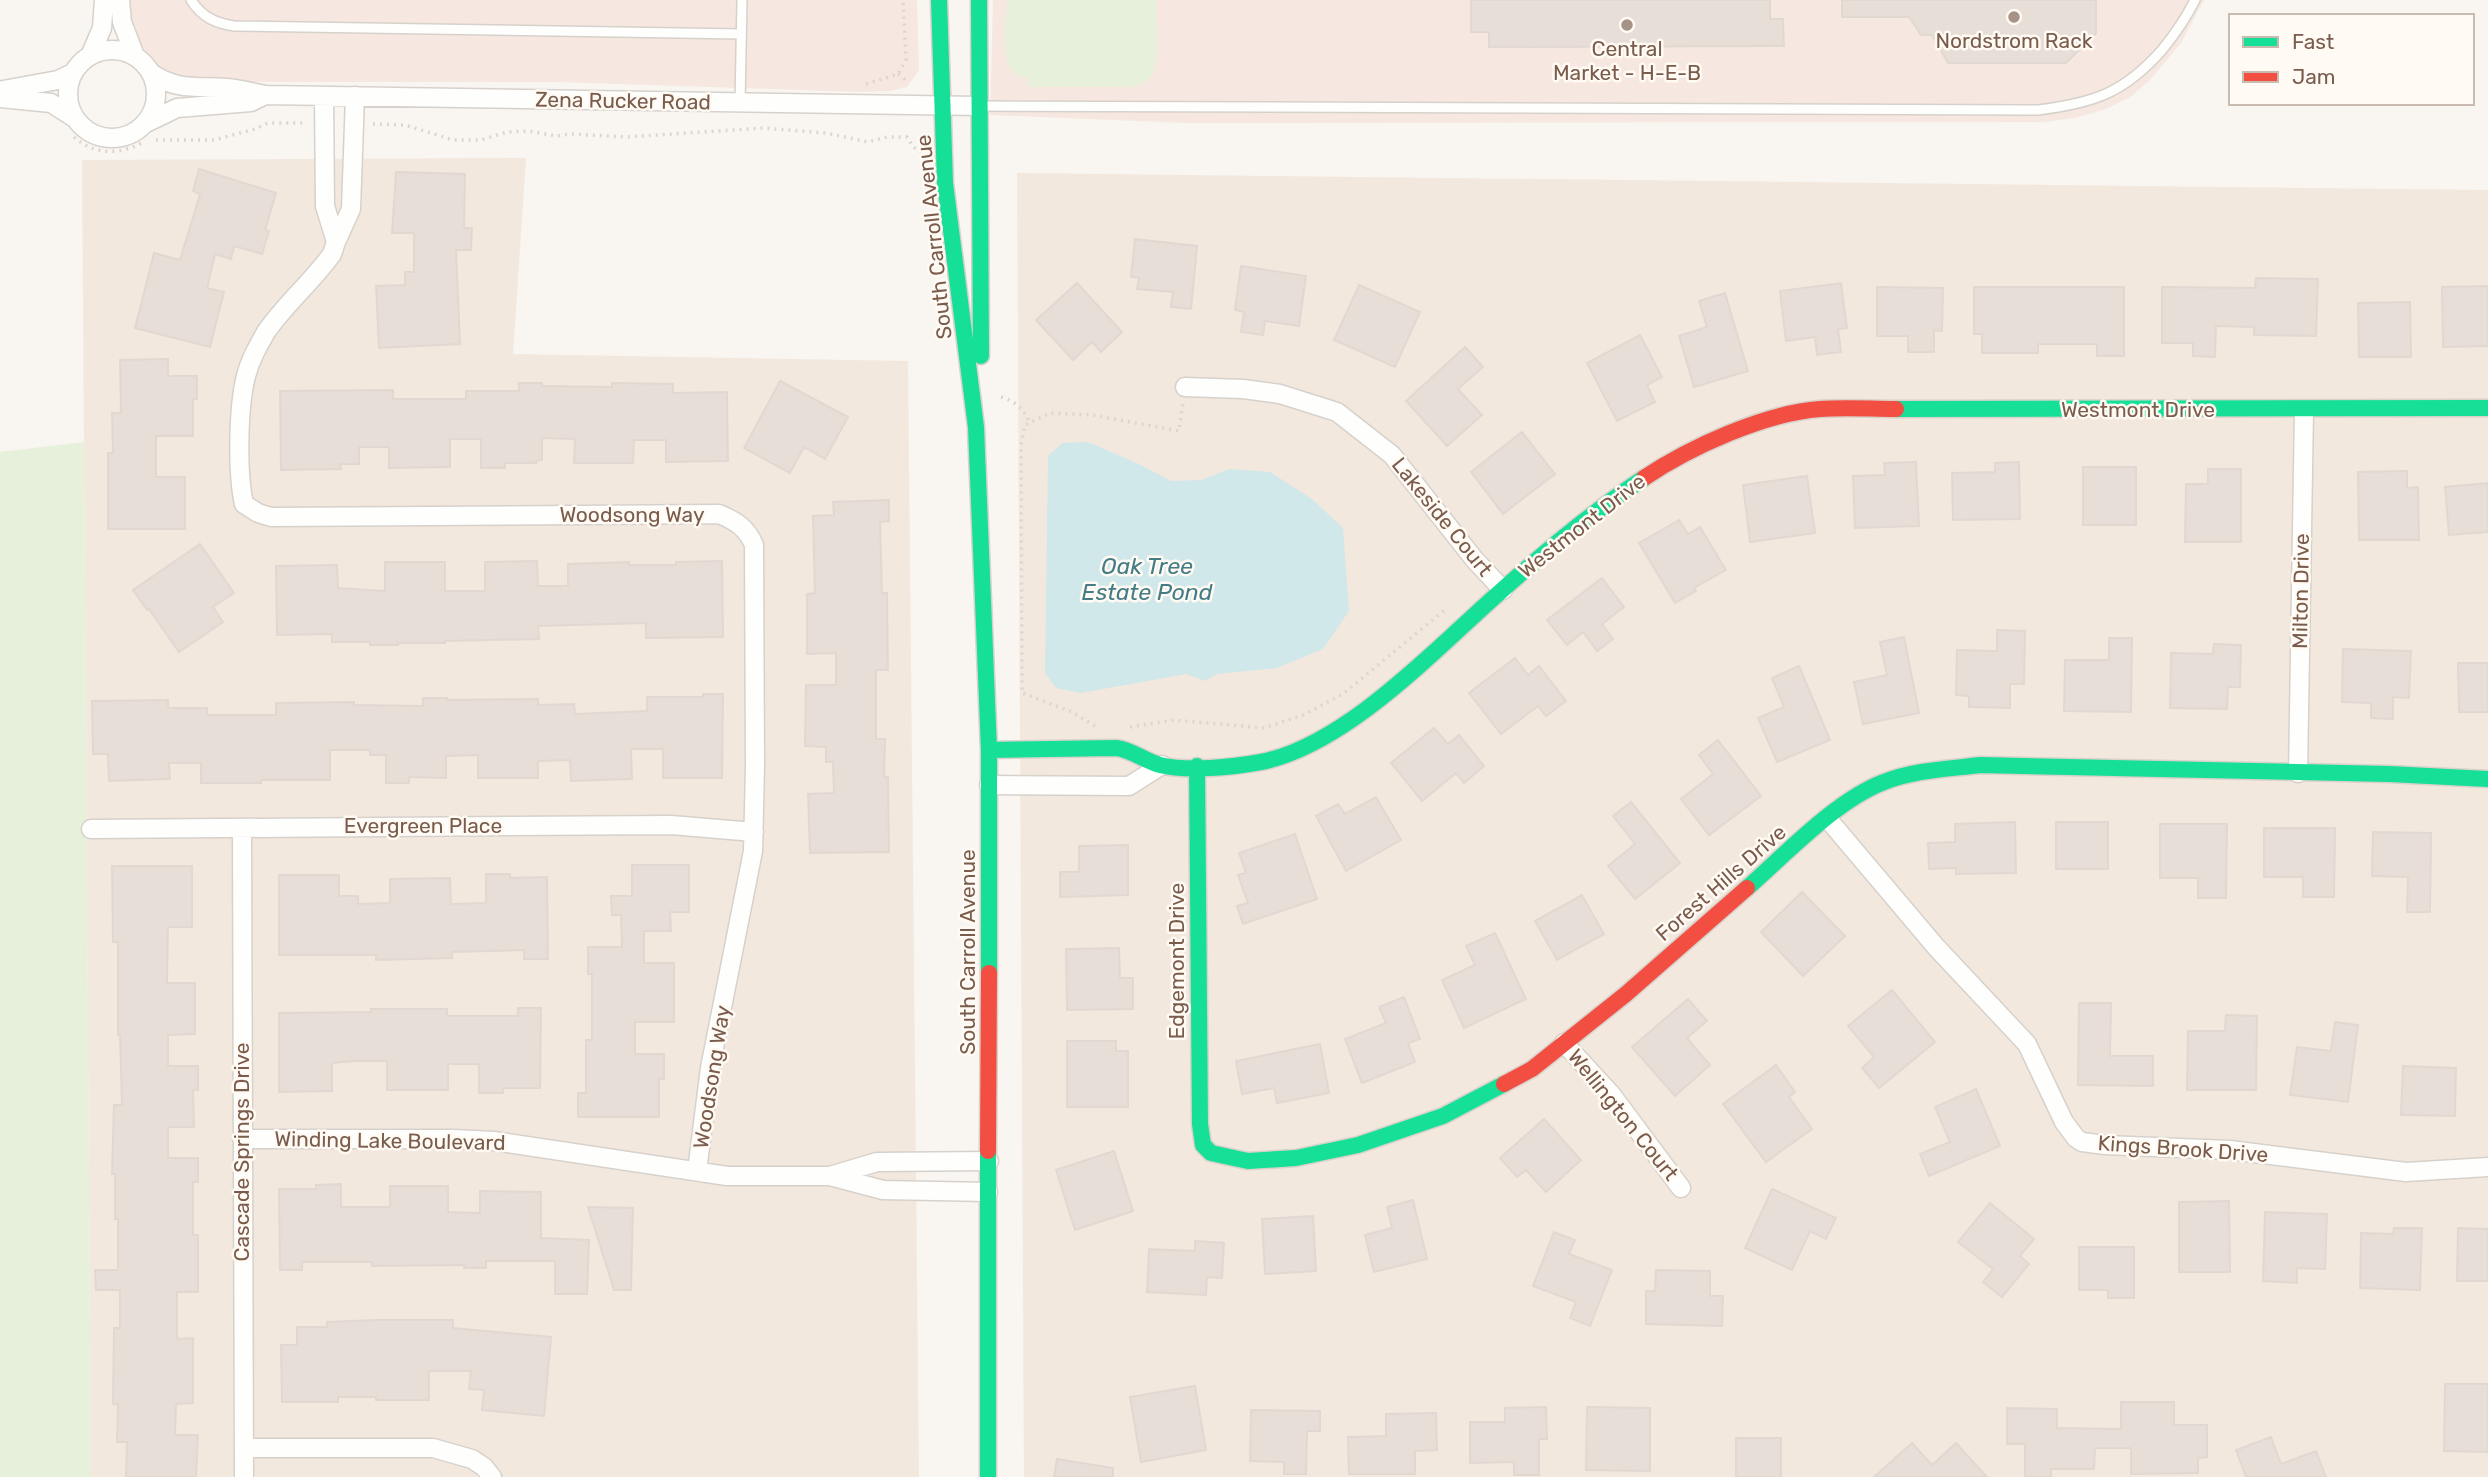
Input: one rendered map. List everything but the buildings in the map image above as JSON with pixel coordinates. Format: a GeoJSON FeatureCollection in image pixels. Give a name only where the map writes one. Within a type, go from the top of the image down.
{"type":"FeatureCollection","features":[{"type":"Feature","properties":{"kind":"street"},"geometry":{"type":"LineString","coordinates":[[0,91],[58,80],[73,73],[90,56],[102,28],[104,0]]}},
{"type":"Feature","properties":{"kind":"street"},"geometry":{"type":"LineString","coordinates":[[0,98],[51,103],[73,126],[106,138],[127,135],[145,123],[155,105],[155,83],[151,73],[135,56],[122,22],[120,0]]}},
{"type":"Feature","properties":{"kind":"street","name":"South Carroll Avenue"},"geometry":{"type":"LineString","coordinates":[[939,0],[945,183],[976,427],[989,750],[988,1477]]}},
{"type":"Feature","properties":{"kind":"street","name":"South Carroll Avenue"},"geometry":{"type":"LineString","coordinates":[[976,427],[981,356],[979,0]]}},
{"type":"Feature","properties":{"kind":"street"},"geometry":{"type":"LineString","coordinates":[[90,56],[113,50],[135,56]]}},
{"type":"Feature","properties":{"kind":"street"},"geometry":{"type":"LineString","coordinates":[[73,73],[68,96],[73,126]]}},
{"type":"Feature","properties":{"kind":"street","name":"Zena Rucker Road"},"geometry":{"type":"LineString","coordinates":[[151,73],[166,83],[178,86],[230,88],[267,95],[979,106]]}},
{"type":"Feature","properties":{"kind":"street","name":"Zena Rucker Road"},"geometry":{"type":"LineString","coordinates":[[145,123],[177,108],[251,102],[267,95]]}},
{"type":"Feature","properties":{"kind":"street"},"geometry":{"type":"LineString","coordinates":[[324,96],[325,206],[335,242]]}},
{"type":"Feature","properties":{"kind":"street","name":"Woodsong Way"},"geometry":{"type":"LineString","coordinates":[[355,96],[351,209],[332,254],[267,331],[251,360],[245,378],[240,435],[240,486],[244,504],[271,517],[719,514],[735,521],[749,532],[754,545],[753,851],[710,1068],[697,1171]]}},
{"type":"Feature","properties":{"kind":"street","name":"Lakeside Court"},"geometry":{"type":"LineString","coordinates":[[1185,387],[1243,389],[1280,394],[1337,412],[1392,454],[1474,559],[1503,590]]}},
{"type":"Feature","properties":{"kind":"street","name":"Westmont Drive"},"geometry":{"type":"LineString","coordinates":[[989,750],[1122,749],[1162,765],[1226,766],[1267,761],[1303,748],[1349,722],[1384,697],[1503,590],[1616,494],[1656,468],[1711,439],[1785,414],[1818,409],[2488,408]]}},
{"type":"Feature","properties":{"kind":"street","name":"Milton Drive"},"geometry":{"type":"LineString","coordinates":[[2298,772],[2304,410]]}},
{"type":"Feature","properties":{"kind":"street"},"geometry":{"type":"LineString","coordinates":[[989,785],[1129,786],[1162,765]]}},
{"type":"Feature","properties":{"kind":"street","name":"Forest Hills Drive"},"geometry":{"type":"LineString","coordinates":[[1211,1153],[1248,1161],[1296,1158],[1358,1145],[1443,1116],[1532,1069],[1626,994],[1827,818],[1852,799],[1882,782],[1914,773],[1980,765],[2389,774],[2488,779]]}},
{"type":"Feature","properties":{"kind":"street","name":"Edgemont Drive"},"geometry":{"type":"LineString","coordinates":[[1197,766],[1200,1124],[1203,1145],[1211,1153]]}},
{"type":"Feature","properties":{"kind":"street","name":"Kings Brook Drive"},"geometry":{"type":"LineString","coordinates":[[1827,818],[1936,947],[2027,1044],[2064,1122],[2082,1142],[2230,1150],[2406,1172],[2488,1167]]}},
{"type":"Feature","properties":{"kind":"street","name":"Evergreen Place"},"geometry":{"type":"LineString","coordinates":[[91,829],[671,825],[754,832]]}},
{"type":"Feature","properties":{"kind":"street","name":"Cascade Springs Drive"},"geometry":{"type":"LineString","coordinates":[[242,828],[244,1477]]}},
{"type":"Feature","properties":{"kind":"street","name":"Wellington Court"},"geometry":{"type":"LineString","coordinates":[[1564,1043],[1611,1094],[1681,1188]]}},
{"type":"Feature","properties":{"kind":"street","name":"Winding Lake Boulevard"},"geometry":{"type":"LineString","coordinates":[[242,1139],[494,1141],[727,1176],[830,1177],[883,1190],[989,1192]]}},
{"type":"Feature","properties":{"kind":"street","name":"Winding Lake Boulevard"},"geometry":{"type":"LineString","coordinates":[[830,1177],[877,1162],[989,1161]]}},
{"type":"Feature","properties":{"kind":"street"},"geometry":{"type":"LineString","coordinates":[[244,1448],[433,1448],[472,1459],[484,1466],[492,1477]]}},
{"type":"Feature","properties":{"kind":"lane"},"geometry":{"type":"LineString","coordinates":[[191,0],[198,11],[208,18],[220,24],[234,26],[741,34]]}},
{"type":"Feature","properties":{"kind":"lane"},"geometry":{"type":"LineString","coordinates":[[740,103],[742,0]]}},
{"type":"Feature","properties":{"kind":"lane"},"geometry":{"type":"LineString","coordinates":[[979,106],[2038,110],[2070,106],[2125,86],[2146,68],[2179,29],[2195,0]]}},
{"type":"Feature","properties":{"kind":"path"},"geometry":{"type":"LineString","coordinates":[[866,84],[898,74],[906,60],[904,0]]}},
{"type":"Feature","properties":{"kind":"path"},"geometry":{"type":"LineString","coordinates":[[898,74],[908,82]]}},
{"type":"Feature","properties":{"kind":"path"},"geometry":{"type":"LineString","coordinates":[[73,126],[92,148],[116,152],[146,140],[214,140],[256,129],[268,123],[324,123]]}},
{"type":"Feature","properties":{"kind":"path"},"geometry":{"type":"LineString","coordinates":[[355,124],[405,125],[453,140],[481,140],[507,132],[529,131],[556,136],[570,134],[626,137],[763,128],[797,130],[868,142],[907,136],[913,147],[925,153]]}},
{"type":"Feature","properties":{"kind":"path"},"geometry":{"type":"LineString","coordinates":[[1097,727],[1072,712],[1022,693],[1021,445],[1025,425],[1050,413],[1092,415],[1179,431],[1185,387]]}},
{"type":"Feature","properties":{"kind":"path"},"geometry":{"type":"LineString","coordinates":[[1001,397],[1012,400],[1026,413],[1030,423]]}},
{"type":"Feature","properties":{"kind":"path"},"geometry":{"type":"LineString","coordinates":[[1127,727],[1174,720],[1264,727],[1303,715],[1343,694],[1450,605]]}},
{"type":"Feature","properties":{"kind":"shaded area"},"geometry":{"type":"Polygon","coordinates":[[[128,0],[917,0],[919,70],[907,87],[891,91],[861,92],[557,82],[214,82],[166,74],[142,54],[130,27],[128,0]]]}},
{"type":"Feature","properties":{"kind":"shaded area"},"geometry":{"type":"Polygon","coordinates":[[[993,0],[2204,0],[2181,43],[2149,81],[2129,98],[2103,110],[2075,118],[2045,122],[1186,123],[990,115],[993,0]]]}},
{"type":"Feature","properties":{"kind":"shaded area"},"geometry":{"type":"Polygon","coordinates":[[[526,158],[513,354],[908,361],[919,1477],[91,1477],[82,160],[526,158]]]}},
{"type":"Feature","properties":{"kind":"shaded area"},"geometry":{"type":"Polygon","coordinates":[[[1017,173],[2488,190],[2488,1477],[1024,1477],[1017,173]]]}},
{"type":"Feature","properties":{"kind":"green space"},"geometry":{"type":"Polygon","coordinates":[[[1008,0],[1156,0],[1157,50],[1152,75],[1132,87],[1028,87],[1028,78],[1015,74],[1006,57],[1004,38],[1008,0]]]}},
{"type":"Feature","properties":{"kind":"green space"},"geometry":{"type":"Polygon","coordinates":[[[84,442],[91,1477],[0,1477],[0,452],[84,442]]]}},
{"type":"Feature","properties":{"kind":"water","name":"Oak Tree Estate Pond"},"geometry":{"type":"Polygon","coordinates":[[[1088,442],[1171,481],[1201,480],[1229,469],[1270,472],[1312,499],[1343,528],[1349,611],[1323,649],[1277,668],[1217,674],[1205,681],[1186,674],[1081,693],[1056,688],[1045,673],[1048,456],[1062,443],[1088,442]]]}},
{"type":"Feature","properties":{"kind":"traffic: fast"},"geometry":{"type":"LineString","coordinates":[[939,0],[945,183],[976,427],[989,750],[989,973]]}},
{"type":"Feature","properties":{"kind":"traffic: fast"},"geometry":{"type":"LineString","coordinates":[[979,0],[981,356]]}},
{"type":"Feature","properties":{"kind":"traffic: fast"},"geometry":{"type":"LineString","coordinates":[[1896,409],[2488,408]]}},
{"type":"Feature","properties":{"kind":"traffic: fast"},"geometry":{"type":"LineString","coordinates":[[989,750],[1116,748],[1160,765],[1197,768],[1261,762],[1292,753],[1323,738],[1384,696],[1546,552],[1644,478]]}},
{"type":"Feature","properties":{"kind":"traffic: fast"},"geometry":{"type":"LineString","coordinates":[[1747,888],[1812,829],[1866,790],[1884,782],[1931,770],[1980,765],[2389,774],[2488,779]]}},
{"type":"Feature","properties":{"kind":"traffic: fast"},"geometry":{"type":"LineString","coordinates":[[1197,766],[1200,1124],[1203,1145],[1211,1153],[1248,1161],[1296,1158],[1358,1145],[1443,1116],[1504,1084]]}},
{"type":"Feature","properties":{"kind":"traffic: fast"},"geometry":{"type":"LineString","coordinates":[[988,1151],[988,1477]]}},
{"type":"Feature","properties":{"kind":"traffic: jam"},"geometry":{"type":"LineString","coordinates":[[1644,478],[1705,444],[1776,417],[1820,409],[1896,409]]}},
{"type":"Feature","properties":{"kind":"traffic: jam"},"geometry":{"type":"LineString","coordinates":[[1504,1084],[1532,1069],[1626,994],[1747,888]]}},
{"type":"Feature","properties":{"kind":"traffic: jam"},"geometry":{"type":"LineString","coordinates":[[988,1151],[989,973]]}},
{"type":"Feature","properties":{"kind":"place","name":"Nordstrom Rack"},"geometry":{"type":"Point","coordinates":[2014,17]}},
{"type":"Feature","properties":{"kind":"place","name":"Central Market - H-E-B"},"geometry":{"type":"Point","coordinates":[1627,25]}}]}
